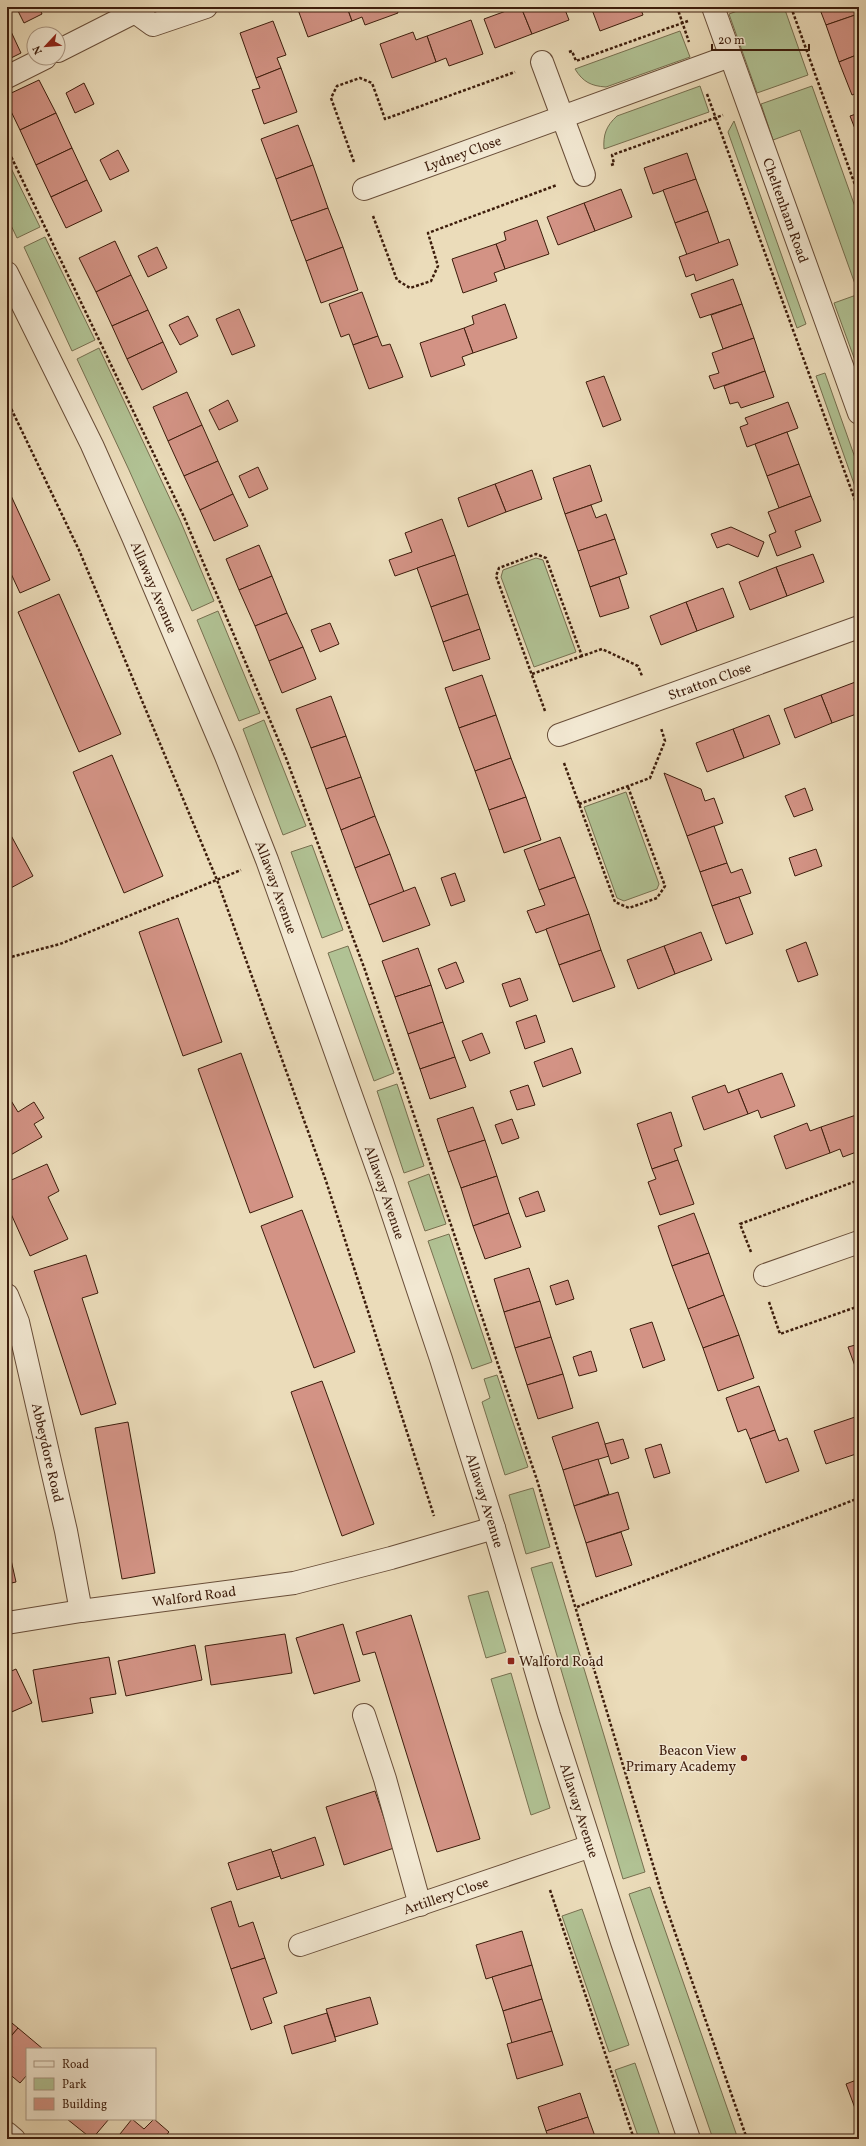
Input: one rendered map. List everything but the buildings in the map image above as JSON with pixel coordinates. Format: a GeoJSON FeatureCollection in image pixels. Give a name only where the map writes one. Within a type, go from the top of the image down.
{"type":"FeatureCollection","features":[{"type":"Feature","properties":{"kind":"street"},"geometry":{"type":"LineString","coordinates":[[66,47],[134,10],[153,25],[206,7]]}},
{"type":"Feature","properties":{"kind":"street","name":"Cheltenham Road"},"geometry":{"type":"LineString","coordinates":[[713,7],[859,413]]}},
{"type":"Feature","properties":{"kind":"street","name":"Lydney Close"},"geometry":{"type":"LineString","coordinates":[[364,189],[730,56]]}},
{"type":"Feature","properties":{"kind":"street"},"geometry":{"type":"LineString","coordinates":[[542,62],[584,175]]}},
{"type":"Feature","properties":{"kind":"street"},"geometry":{"type":"LineString","coordinates":[[7,77],[29,66]]}},
{"type":"Feature","properties":{"kind":"street","name":"Allaway Avenue"},"geometry":{"type":"LineString","coordinates":[[7,273],[92,445],[130,530],[226,756],[267,860],[382,1182],[494,1528],[548,1715],[689,2139]]}},
{"type":"Feature","properties":{"kind":"street","name":"Stratton Close"},"geometry":{"type":"LineString","coordinates":[[559,735],[859,627]]}},
{"type":"Feature","properties":{"kind":"street"},"geometry":{"type":"LineString","coordinates":[[765,1275],[859,1242]]}},
{"type":"Feature","properties":{"kind":"street","name":"Abbeydore Road"},"geometry":{"type":"LineString","coordinates":[[7,1295],[20,1330],[66,1531],[80,1611]]}},
{"type":"Feature","properties":{"kind":"street","name":"Walford Road"},"geometry":{"type":"LineString","coordinates":[[7,1623],[80,1611],[294,1583],[391,1558],[494,1528]]}},
{"type":"Feature","properties":{"kind":"street"},"geometry":{"type":"LineString","coordinates":[[364,1715],[385,1779],[420,1905]]}},
{"type":"Feature","properties":{"kind":"street","name":"Artillery Close"},"geometry":{"type":"LineString","coordinates":[[300,1945],[591,1846]]}},
{"type":"Feature","properties":{"kind":"street"},"geometry":{"type":"LineString","coordinates":[[7,2133],[14,2139]]}},
{"type":"Feature","properties":{"kind":"path"},"geometry":{"type":"LineString","coordinates":[[676,7],[859,511]]}},
{"type":"Feature","properties":{"kind":"path"},"geometry":{"type":"LineString","coordinates":[[791,7],[859,196]]}},
{"type":"Feature","properties":{"kind":"path"},"geometry":{"type":"LineString","coordinates":[[7,148],[184,517],[286,758],[365,970],[537,1480],[577,1607],[663,1898],[747,2139]]}},
{"type":"Feature","properties":{"kind":"path"},"geometry":{"type":"LineString","coordinates":[[7,400],[79,550],[217,880],[326,1181],[443,1543]]}},
{"type":"Feature","properties":{"kind":"path"},"geometry":{"type":"LineString","coordinates":[[532,674],[582,656]]}},
{"type":"Feature","properties":{"kind":"path"},"geometry":{"type":"LineString","coordinates":[[579,804],[628,787]]}},
{"type":"Feature","properties":{"kind":"path"},"geometry":{"type":"LineString","coordinates":[[7,958],[60,944],[267,860]]}},
{"type":"Feature","properties":{"kind":"path"},"geometry":{"type":"LineString","coordinates":[[577,1607],[859,1498]]}},
{"type":"Feature","properties":{"kind":"path"},"geometry":{"type":"LineString","coordinates":[[541,1863],[634,2139]]}},
{"type":"Feature","properties":{"kind":"green space"},"geometry":{"type":"Polygon","coordinates":[[[748,7],[784,7],[808,75],[757,93],[729,14],[748,7]]]}},
{"type":"Feature","properties":{"kind":"green space"},"geometry":{"type":"Polygon","coordinates":[[[680,31],[690,57],[606,87],[596,86],[584,80],[575,69],[680,31]]]}},
{"type":"Feature","properties":{"kind":"green space"},"geometry":{"type":"Polygon","coordinates":[[[700,86],[709,112],[604,149],[606,131],[610,123],[617,116],[700,86]]]}},
{"type":"Feature","properties":{"kind":"green space"},"geometry":{"type":"Polygon","coordinates":[[[812,86],[859,218],[859,283],[855,284],[800,130],[773,140],[761,104],[812,86]]]}},
{"type":"Feature","properties":{"kind":"green space"},"geometry":{"type":"Polygon","coordinates":[[[734,121],[806,324],[797,328],[728,132],[734,121]]]}},
{"type":"Feature","properties":{"kind":"green space"},"geometry":{"type":"Polygon","coordinates":[[[7,160],[40,227],[17,238],[7,217],[7,160]]]}},
{"type":"Feature","properties":{"kind":"green space"},"geometry":{"type":"Polygon","coordinates":[[[45,237],[95,340],[72,351],[24,247],[45,237]]]}},
{"type":"Feature","properties":{"kind":"green space"},"geometry":{"type":"Polygon","coordinates":[[[859,294],[859,365],[857,366],[834,303],[859,294]]]}},
{"type":"Feature","properties":{"kind":"green space"},"geometry":{"type":"Polygon","coordinates":[[[99,348],[180,520],[214,601],[192,611],[129,470],[77,359],[99,348]]]}},
{"type":"Feature","properties":{"kind":"green space"},"geometry":{"type":"Polygon","coordinates":[[[825,373],[859,469],[859,498],[816,376],[825,373]]]}},
{"type":"Feature","properties":{"kind":"green space"},"geometry":{"type":"Polygon","coordinates":[[[536,558],[543,560],[576,652],[534,667],[501,577],[503,570],[536,558]]]}},
{"type":"Feature","properties":{"kind":"green space"},"geometry":{"type":"Polygon","coordinates":[[[218,611],[260,713],[239,721],[197,620],[218,611]]]}},
{"type":"Feature","properties":{"kind":"green space"},"geometry":{"type":"Polygon","coordinates":[[[264,720],[306,826],[283,835],[243,729],[264,720]]]}},
{"type":"Feature","properties":{"kind":"green space"},"geometry":{"type":"Polygon","coordinates":[[[626,792],[659,884],[657,889],[624,901],[617,898],[584,807],[626,792]]]}},
{"type":"Feature","properties":{"kind":"green space"},"geometry":{"type":"Polygon","coordinates":[[[312,845],[343,930],[322,938],[291,852],[312,845]]]}},
{"type":"Feature","properties":{"kind":"green space"},"geometry":{"type":"Polygon","coordinates":[[[348,946],[394,1073],[374,1081],[328,953],[348,946]]]}},
{"type":"Feature","properties":{"kind":"green space"},"geometry":{"type":"Polygon","coordinates":[[[397,1084],[424,1166],[404,1173],[377,1091],[397,1084]]]}},
{"type":"Feature","properties":{"kind":"green space"},"geometry":{"type":"Polygon","coordinates":[[[429,1174],[446,1224],[425,1231],[408,1182],[429,1174]]]}},
{"type":"Feature","properties":{"kind":"green space"},"geometry":{"type":"Polygon","coordinates":[[[449,1234],[492,1362],[472,1369],[428,1241],[449,1234]]]}},
{"type":"Feature","properties":{"kind":"green space"},"geometry":{"type":"Polygon","coordinates":[[[497,1375],[528,1467],[505,1475],[482,1402],[490,1398],[484,1379],[497,1375]]]}},
{"type":"Feature","properties":{"kind":"green space"},"geometry":{"type":"Polygon","coordinates":[[[533,1488],[550,1547],[526,1554],[509,1495],[533,1488]]]}},
{"type":"Feature","properties":{"kind":"green space"},"geometry":{"type":"Polygon","coordinates":[[[552,1562],[645,1872],[623,1879],[531,1568],[552,1562]]]}},
{"type":"Feature","properties":{"kind":"green space"},"geometry":{"type":"Polygon","coordinates":[[[488,1591],[506,1652],[486,1658],[468,1596],[488,1591]]]}},
{"type":"Feature","properties":{"kind":"green space"},"geometry":{"type":"Polygon","coordinates":[[[511,1673],[550,1808],[531,1815],[491,1679],[511,1673]]]}},
{"type":"Feature","properties":{"kind":"green space"},"geometry":{"type":"Polygon","coordinates":[[[650,1887],[738,2139],[713,2139],[629,1894],[650,1887]]]}},
{"type":"Feature","properties":{"kind":"green space"},"geometry":{"type":"Polygon","coordinates":[[[582,1909],[629,2045],[609,2052],[562,1916],[582,1909]]]}},
{"type":"Feature","properties":{"kind":"green space"},"geometry":{"type":"Polygon","coordinates":[[[635,2063],[661,2139],[639,2139],[615,2070],[635,2063]]]}},
{"type":"Feature","properties":{"kind":"place","name":"Walford Road"},"geometry":{"type":"Point","coordinates":[511,1661]}},
{"type":"Feature","properties":{"kind":"place","name":"Beacon View Primary Academy"},"geometry":{"type":"Point","coordinates":[744,1758]}}]}
